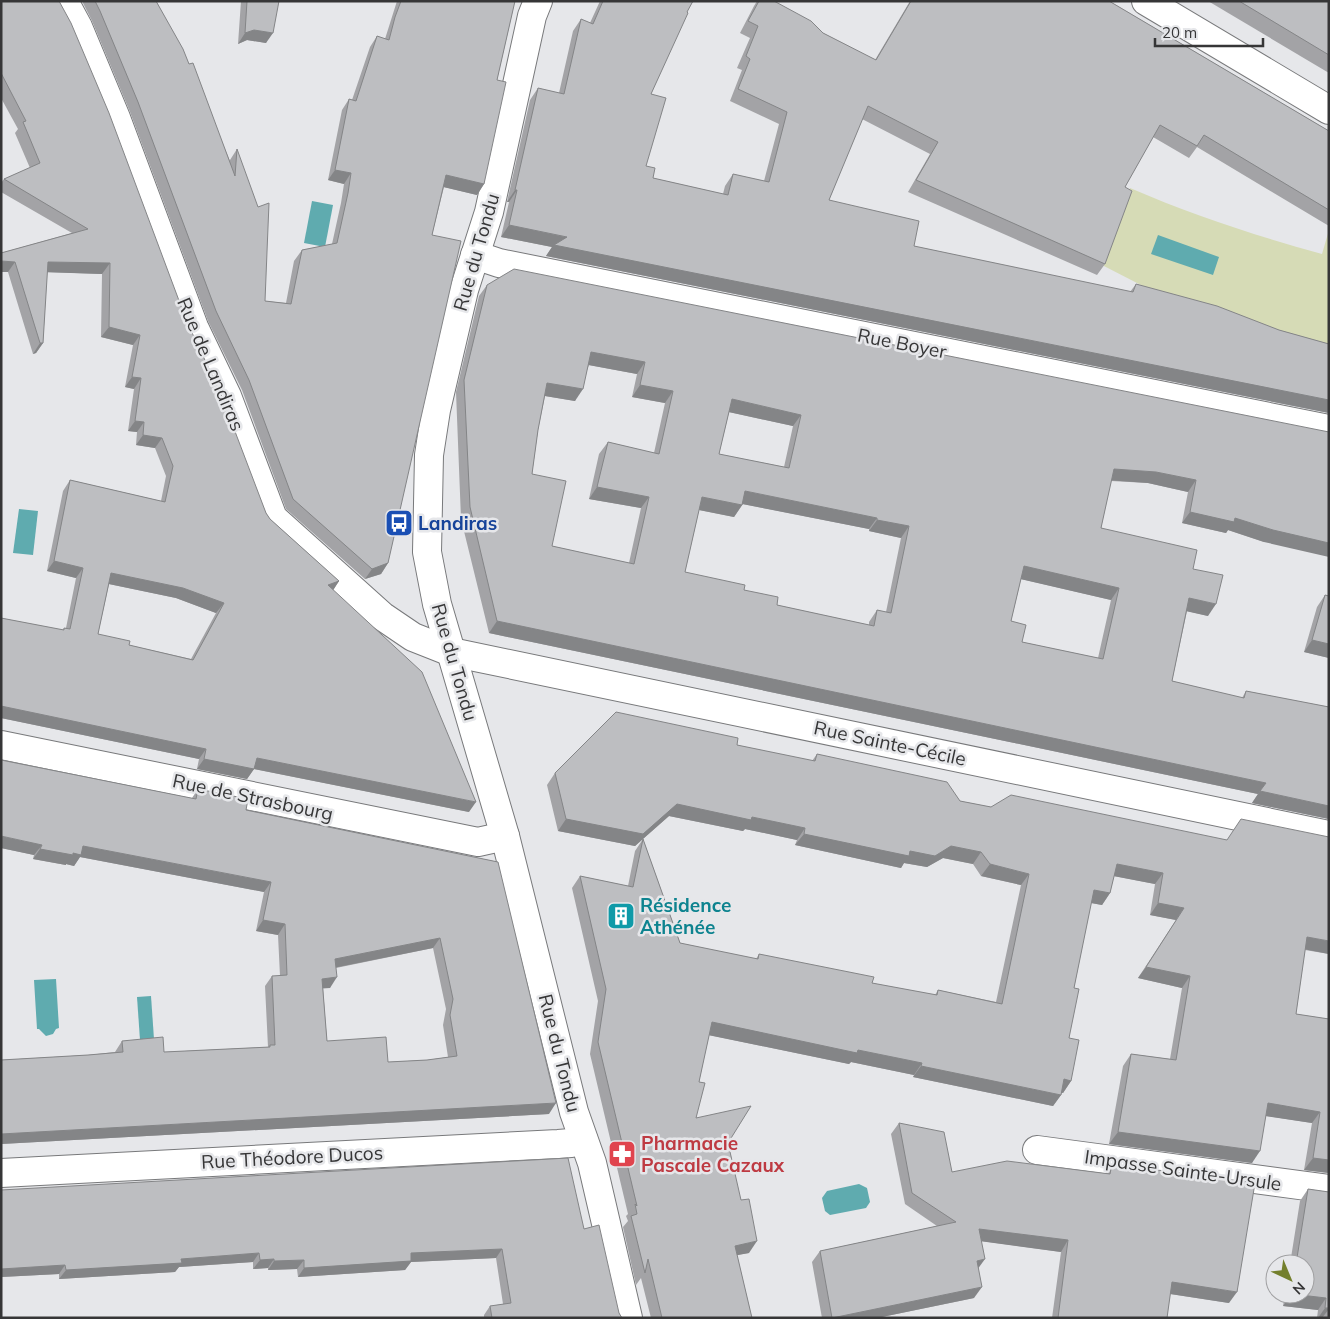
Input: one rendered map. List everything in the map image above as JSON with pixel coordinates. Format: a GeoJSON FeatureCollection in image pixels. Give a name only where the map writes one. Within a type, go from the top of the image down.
{"type":"FeatureCollection","features":[{"type":"Feature","properties":{"kind":"street","name":"Rue de Landiras"},"geometry":{"type":"LineString","coordinates":[[64,1],[78,27],[116,118],[194,327],[226,396],[273,518],[382,616],[412,637],[451,652]]}},
{"type":"Feature","properties":{"kind":"street","name":"Rue du Tondu"},"geometry":{"type":"LineString","coordinates":[[538,1],[532,16],[489,212],[464,290],[436,410],[429,455],[427,552],[437,604],[505,836],[574,1112],[592,1163],[628,1318]]}},
{"type":"Feature","properties":{"kind":"street"},"geometry":{"type":"LineString","coordinates":[[1146,1],[1329,110]]}},
{"type":"Feature","properties":{"kind":"street","name":"Rue Boyer"},"geometry":{"type":"LineString","coordinates":[[475,255],[499,263],[1329,429]]}},
{"type":"Feature","properties":{"kind":"street","name":"Rue Sainte-Cécile"},"geometry":{"type":"LineString","coordinates":[[451,652],[1329,835]]}},
{"type":"Feature","properties":{"kind":"street","name":"Rue de Strasbourg"},"geometry":{"type":"LineString","coordinates":[[1,745],[478,842],[505,836]]}},
{"type":"Feature","properties":{"kind":"street","name":"Rue Théodore Ducos"},"geometry":{"type":"LineString","coordinates":[[1,1172],[558,1144],[571,1143],[583,1139]]}},
{"type":"Feature","properties":{"kind":"street","name":"Impasse Sainte-Ursule"},"geometry":{"type":"LineString","coordinates":[[1037,1150],[1329,1189]]}},
{"type":"Feature","properties":{"kind":"green space"},"geometry":{"type":"Polygon","coordinates":[[[1130,188],[1225,224],[1322,254],[1329,230],[1329,358],[1170,300],[1102,265],[1130,188]]]}},
{"type":"Feature","properties":{"kind":"water"},"geometry":{"type":"Polygon","coordinates":[[[312,201],[333,205],[325,247],[304,243],[312,201]]]}},
{"type":"Feature","properties":{"kind":"water"},"geometry":{"type":"Polygon","coordinates":[[[1158,235],[1219,257],[1213,275],[1151,254],[1158,235]]]}},
{"type":"Feature","properties":{"kind":"water"},"geometry":{"type":"Polygon","coordinates":[[[19,509],[38,511],[33,555],[13,553],[19,509]]]}},
{"type":"Feature","properties":{"kind":"water"},"geometry":{"type":"Polygon","coordinates":[[[56,979],[59,1028],[53,1034],[46,1036],[37,1029],[34,980],[56,979]]]}},
{"type":"Feature","properties":{"kind":"water"},"geometry":{"type":"Polygon","coordinates":[[[151,996],[154,1039],[140,1040],[137,997],[151,996]]]}},
{"type":"Feature","properties":{"kind":"water"},"geometry":{"type":"Polygon","coordinates":[[[859,1184],[867,1188],[870,1202],[866,1208],[830,1215],[825,1211],[822,1198],[827,1191],[859,1184]]]}},
{"type":"Feature","properties":{"kind":"building"},"geometry":{"type":"Polygon","coordinates":[[[1,1],[59,1],[71,23],[109,113],[187,322],[220,392],[266,513],[270,519],[339,581],[328,585],[422,672],[476,802],[257,758],[254,769],[204,759],[206,749],[1,706],[1,618],[64,630],[64,628],[70,629],[83,568],[54,561],[70,480],[165,502],[173,466],[162,438],[143,435],[144,422],[135,421],[141,378],[132,377],[140,335],[109,327],[110,263],[48,262],[43,343],[40,343],[15,262],[1,261],[1,253],[88,229],[4,179],[40,163],[23,122],[26,121],[1,73],[1,1]],[[111,573],[98,634],[130,641],[129,645],[193,660],[224,603],[183,588],[111,573]]]}},
{"type":"Feature","properties":{"kind":"building"},"geometry":{"type":"Polygon","coordinates":[[[95,1],[156,1],[183,49],[189,64],[193,63],[235,176],[237,149],[258,207],[269,203],[265,301],[291,304],[302,250],[337,243],[351,173],[335,170],[349,99],[356,101],[377,36],[389,40],[401,1],[515,1],[497,80],[506,82],[484,184],[446,175],[432,235],[461,241],[388,563],[372,569],[293,499],[249,380],[216,311],[138,102],[95,1]]]}},
{"type":"Feature","properties":{"kind":"building"},"geometry":{"type":"Polygon","coordinates":[[[247,1],[279,1],[273,33],[254,30],[245,33],[247,1]]]}},
{"type":"Feature","properties":{"kind":"building"},"geometry":{"type":"Polygon","coordinates":[[[603,1],[693,1],[651,94],[666,98],[646,166],[655,168],[653,178],[728,195],[733,174],[769,182],[787,112],[738,89],[750,59],[746,56],[758,26],[748,21],[759,1],[774,1],[811,21],[823,33],[876,60],[911,1],[1109,1],[1329,131],[1329,210],[1204,135],[1197,146],[1160,125],[1125,187],[1132,191],[1105,264],[916,180],[938,142],[868,106],[829,200],[919,221],[914,246],[1133,292],[1136,284],[1217,306],[1279,330],[1329,344],[1329,400],[554,245],[567,237],[509,225],[538,88],[564,94],[581,19],[593,24],[603,1]]]}},
{"type":"Feature","properties":{"kind":"building"},"geometry":{"type":"Polygon","coordinates":[[[1239,1],[1329,1],[1329,55],[1239,1]]]}},
{"type":"Feature","properties":{"kind":"building"},"geometry":{"type":"Polygon","coordinates":[[[514,269],[1329,432],[1329,543],[1273,530],[1235,518],[1234,522],[1190,512],[1196,480],[1156,472],[1114,469],[1101,528],[1197,550],[1193,569],[1223,575],[1216,604],[1189,598],[1172,681],[1244,698],[1246,691],[1329,707],[1329,806],[1260,791],[1266,783],[497,621],[470,507],[464,380],[487,285],[514,269]],[[591,352],[583,389],[547,383],[532,474],[566,481],[552,546],[634,564],[649,497],[597,487],[608,442],[659,454],[673,391],[640,385],[645,362],[591,352]],[[732,399],[719,454],[789,468],[801,415],[732,399]],[[745,491],[742,505],[702,497],[685,572],[745,585],[744,590],[778,597],[777,605],[874,626],[877,610],[891,613],[909,526],[745,491]],[[1024,566],[1011,621],[1026,625],[1022,642],[1103,659],[1119,588],[1024,566]]]}},
{"type":"Feature","properties":{"kind":"building"},"geometry":{"type":"Polygon","coordinates":[[[1325,595],[1329,596],[1329,644],[1312,640],[1325,595]]]}},
{"type":"Feature","properties":{"kind":"building"},"geometry":{"type":"Polygon","coordinates":[[[616,712],[738,738],[737,745],[815,761],[817,754],[947,782],[960,801],[991,807],[1011,795],[1227,840],[1241,819],[1329,837],[1329,941],[1307,937],[1296,1014],[1329,1019],[1329,1160],[1313,1158],[1320,1112],[1268,1103],[1260,1151],[1118,1132],[1131,1054],[1176,1060],[1190,976],[1146,967],[1184,908],[1158,903],[1163,873],[1117,864],[1110,893],[1094,890],[1074,988],[1079,989],[1069,1038],[1079,1040],[1071,1081],[1064,1079],[1061,1095],[921,1066],[922,1063],[858,1050],[857,1053],[712,1022],[699,1082],[705,1083],[696,1118],[751,1106],[728,1143],[741,1200],[749,1199],[757,1241],[735,1246],[752,1318],[662,1318],[648,1259],[645,1273],[631,1216],[637,1214],[635,1204],[637,1206],[598,1042],[606,989],[580,876],[633,887],[643,839],[680,943],[758,959],[759,954],[874,977],[872,983],[937,995],[938,990],[1002,1004],[1029,874],[990,864],[981,852],[951,846],[935,856],[910,851],[909,856],[804,834],[805,828],[752,817],[751,820],[677,804],[643,834],[566,819],[555,773],[616,712]]]}},
{"type":"Feature","properties":{"kind":"building"},"geometry":{"type":"Polygon","coordinates":[[[1,760],[196,799],[198,789],[248,799],[246,810],[498,862],[556,1103],[1,1134],[1,1060],[123,1052],[122,1041],[163,1037],[164,1052],[270,1047],[270,1045],[275,1045],[272,976],[287,975],[285,924],[263,920],[271,882],[83,846],[81,855],[73,853],[73,855],[40,849],[42,845],[1,836],[1,760]],[[440,938],[335,959],[337,977],[322,979],[327,1041],[386,1037],[388,1062],[457,1056],[450,1015],[453,999],[440,938]]]}},
{"type":"Feature","properties":{"kind":"building"},"geometry":{"type":"Polygon","coordinates":[[[899,1123],[944,1132],[952,1172],[1007,1161],[1110,1174],[1112,1164],[1255,1183],[1237,1292],[1172,1282],[1167,1318],[1058,1318],[1068,1240],[979,1229],[985,1259],[977,1261],[982,1287],[832,1318],[820,1251],[956,1222],[912,1193],[899,1123]]]}},
{"type":"Feature","properties":{"kind":"building"},"geometry":{"type":"Polygon","coordinates":[[[568,1158],[584,1229],[599,1225],[619,1313],[622,1318],[492,1318],[490,1306],[511,1303],[502,1249],[411,1253],[411,1261],[304,1268],[304,1260],[260,1260],[259,1253],[181,1259],[182,1263],[66,1270],[65,1265],[1,1269],[1,1190],[568,1158]]]}},
{"type":"Feature","properties":{"kind":"building"},"geometry":{"type":"Polygon","coordinates":[[[1308,1189],[1329,1192],[1329,1308],[1325,1308],[1326,1298],[1315,1297],[1315,1254],[1298,1254],[1308,1189]]]}},
{"type":"Feature","properties":{"kind":"place","name":"Landiras"},"geometry":{"type":"Point","coordinates":[399,523]}},
{"type":"Feature","properties":{"kind":"place","name":"Résidence Athénée"},"geometry":{"type":"Point","coordinates":[621,916]}},
{"type":"Feature","properties":{"kind":"place","name":"Pharmacie Pascale Cazaux"},"geometry":{"type":"Point","coordinates":[622,1154]}}]}
